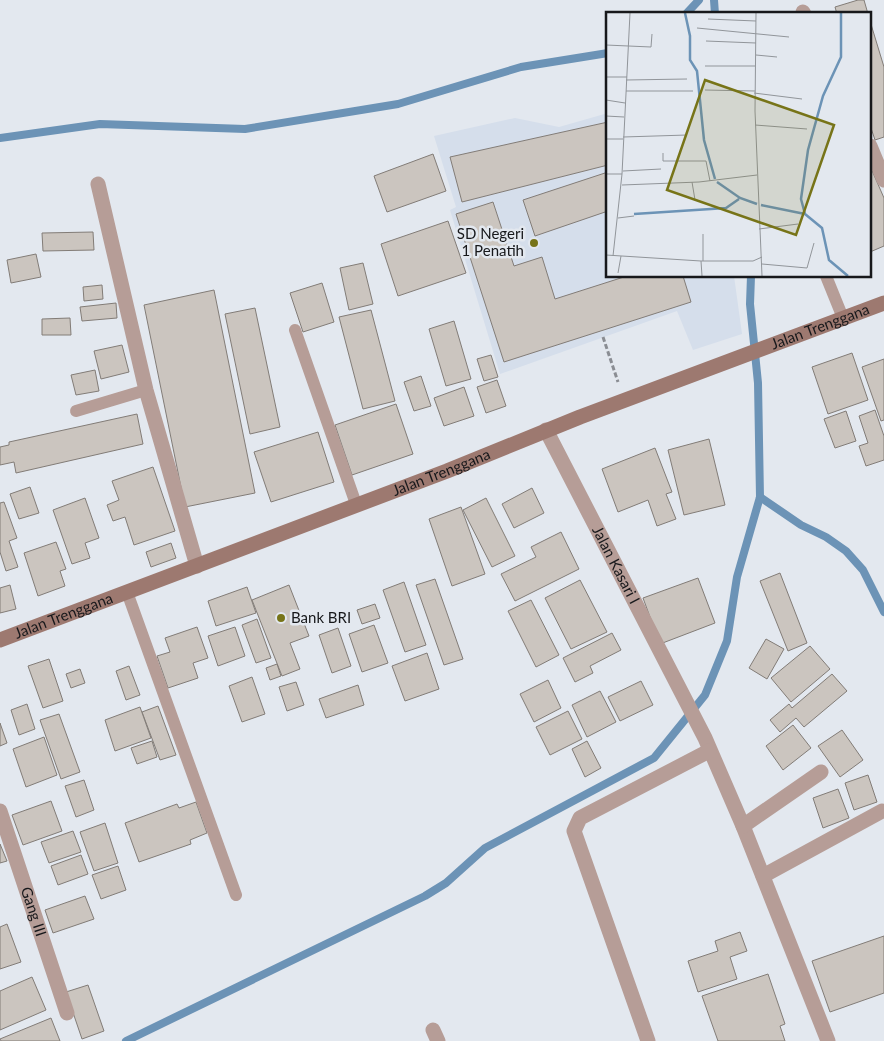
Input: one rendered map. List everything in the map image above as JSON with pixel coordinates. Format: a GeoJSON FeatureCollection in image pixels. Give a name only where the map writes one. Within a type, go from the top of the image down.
{"type":"FeatureCollection","features":[{"type":"Feature","properties":{"kind":"main road","name":"Jalan Trenggana"},"geometry":{"type":"LineString","coordinates":[[0,640],[447,471],[546,430],[712,366],[884,303]]}},
{"type":"Feature","properties":{"kind":"street"},"geometry":{"type":"LineString","coordinates":[[872,151],[884,180]]}},
{"type":"Feature","properties":{"kind":"street"},"geometry":{"type":"LineString","coordinates":[[98,184],[146,390],[197,566]]}},
{"type":"Feature","properties":{"kind":"street","name":"Jalan Kasari I"},"geometry":{"type":"LineString","coordinates":[[546,430],[707,744],[743,826],[828,1041]]}},
{"type":"Feature","properties":{"kind":"street"},"geometry":{"type":"LineString","coordinates":[[648,1041],[574,831],[580,818],[707,744]]}},
{"type":"Feature","properties":{"kind":"street"},"geometry":{"type":"LineString","coordinates":[[743,826],[821,772]]}},
{"type":"Feature","properties":{"kind":"street","name":"Gang III"},"geometry":{"type":"LineString","coordinates":[[0,811],[67,1013]]}},
{"type":"Feature","properties":{"kind":"street"},"geometry":{"type":"LineString","coordinates":[[763,876],[882,811]]}},
{"type":"Feature","properties":{"kind":"lane"},"geometry":{"type":"LineString","coordinates":[[827,278],[842,318]]}},
{"type":"Feature","properties":{"kind":"lane"},"geometry":{"type":"LineString","coordinates":[[296,330],[356,504]]}},
{"type":"Feature","properties":{"kind":"lane"},"geometry":{"type":"LineString","coordinates":[[76,412],[146,390]]}},
{"type":"Feature","properties":{"kind":"lane"},"geometry":{"type":"LineString","coordinates":[[127,592],[236,896]]}},
{"type":"Feature","properties":{"kind":"path"},"geometry":{"type":"LineString","coordinates":[[603,338],[618,378]]}},
{"type":"Feature","properties":{"kind":"shaded area","name":"SD Negeri 1 Penatih"},"geometry":{"type":"Polygon","coordinates":[[[606,114],[606,278],[734,278],[742,334],[693,350],[677,311],[500,374],[450,210],[456,207],[434,136],[515,118],[559,127],[606,114]]]}},
{"type":"Feature","properties":{"kind":"building"},"geometry":{"type":"Polygon","coordinates":[[[864,0],[867,12],[836,12],[835,7],[864,0]]]}},
{"type":"Feature","properties":{"kind":"building"},"geometry":{"type":"Polygon","coordinates":[[[872,28],[884,67],[884,137],[875,140],[872,131],[872,28]]]}},
{"type":"Feature","properties":{"kind":"building"},"geometry":{"type":"Polygon","coordinates":[[[606,122],[606,166],[462,202],[450,157],[606,122]]]}},
{"type":"Feature","properties":{"kind":"building"},"geometry":{"type":"Polygon","coordinates":[[[433,154],[446,191],[387,212],[374,176],[433,154]]]}},
{"type":"Feature","properties":{"kind":"building"},"geometry":{"type":"Polygon","coordinates":[[[872,171],[884,198],[884,246],[872,251],[872,171]]]}},
{"type":"Feature","properties":{"kind":"building"},"geometry":{"type":"Polygon","coordinates":[[[606,173],[606,212],[535,236],[523,200],[606,173]]]}},
{"type":"Feature","properties":{"kind":"building"},"geometry":{"type":"Polygon","coordinates":[[[493,202],[514,266],[542,257],[555,299],[621,278],[684,278],[691,302],[504,362],[456,214],[493,202]]]}},
{"type":"Feature","properties":{"kind":"building"},"geometry":{"type":"Polygon","coordinates":[[[448,221],[466,273],[398,296],[381,244],[448,221]]]}},
{"type":"Feature","properties":{"kind":"building"},"geometry":{"type":"Polygon","coordinates":[[[93,232],[94,250],[43,251],[42,233],[93,232]]]}},
{"type":"Feature","properties":{"kind":"building"},"geometry":{"type":"Polygon","coordinates":[[[36,254],[41,277],[11,283],[7,260],[36,254]]]}},
{"type":"Feature","properties":{"kind":"building"},"geometry":{"type":"Polygon","coordinates":[[[363,263],[373,304],[349,310],[340,268],[363,263]]]}},
{"type":"Feature","properties":{"kind":"building"},"geometry":{"type":"Polygon","coordinates":[[[322,283],[334,322],[303,332],[290,293],[322,283]]]}},
{"type":"Feature","properties":{"kind":"building"},"geometry":{"type":"Polygon","coordinates":[[[102,285],[103,299],[84,301],[83,287],[102,285]]]}},
{"type":"Feature","properties":{"kind":"building"},"geometry":{"type":"Polygon","coordinates":[[[214,290],[255,493],[185,507],[144,305],[214,290]]]}},
{"type":"Feature","properties":{"kind":"building"},"geometry":{"type":"Polygon","coordinates":[[[116,303],[117,318],[82,321],[80,307],[116,303]]]}},
{"type":"Feature","properties":{"kind":"building"},"geometry":{"type":"Polygon","coordinates":[[[255,308],[280,427],[250,434],[225,314],[255,308]]]}},
{"type":"Feature","properties":{"kind":"building"},"geometry":{"type":"Polygon","coordinates":[[[371,310],[395,401],[363,409],[339,317],[371,310]]]}},
{"type":"Feature","properties":{"kind":"building"},"geometry":{"type":"Polygon","coordinates":[[[70,318],[71,335],[42,335],[42,319],[70,318]]]}},
{"type":"Feature","properties":{"kind":"building"},"geometry":{"type":"Polygon","coordinates":[[[454,321],[471,379],[446,386],[429,329],[454,321]]]}},
{"type":"Feature","properties":{"kind":"building"},"geometry":{"type":"Polygon","coordinates":[[[122,345],[129,372],[101,379],[94,351],[122,345]]]}},
{"type":"Feature","properties":{"kind":"building"},"geometry":{"type":"Polygon","coordinates":[[[852,353],[868,400],[828,414],[812,367],[852,353]]]}},
{"type":"Feature","properties":{"kind":"building"},"geometry":{"type":"Polygon","coordinates":[[[491,355],[498,377],[484,381],[477,359],[491,355]]]}},
{"type":"Feature","properties":{"kind":"building"},"geometry":{"type":"Polygon","coordinates":[[[884,359],[884,420],[881,421],[862,367],[884,359]]]}},
{"type":"Feature","properties":{"kind":"building"},"geometry":{"type":"Polygon","coordinates":[[[95,370],[99,391],[76,395],[71,375],[95,370]]]}},
{"type":"Feature","properties":{"kind":"building"},"geometry":{"type":"Polygon","coordinates":[[[421,376],[431,406],[414,411],[404,382],[421,376]]]}},
{"type":"Feature","properties":{"kind":"building"},"geometry":{"type":"Polygon","coordinates":[[[497,380],[506,406],[486,413],[477,387],[497,380]]]}},
{"type":"Feature","properties":{"kind":"building"},"geometry":{"type":"Polygon","coordinates":[[[464,387],[474,416],[444,426],[434,398],[464,387]]]}},
{"type":"Feature","properties":{"kind":"building"},"geometry":{"type":"Polygon","coordinates":[[[396,404],[413,454],[352,475],[335,425],[396,404]]]}},
{"type":"Feature","properties":{"kind":"building"},"geometry":{"type":"Polygon","coordinates":[[[875,410],[884,436],[884,460],[866,466],[859,446],[868,443],[859,416],[875,410]]]}},
{"type":"Feature","properties":{"kind":"building"},"geometry":{"type":"Polygon","coordinates":[[[846,411],[856,441],[835,448],[824,419],[846,411]]]}},
{"type":"Feature","properties":{"kind":"building"},"geometry":{"type":"Polygon","coordinates":[[[137,414],[143,444],[16,473],[14,462],[0,465],[0,447],[9,445],[9,442],[137,414]]]}},
{"type":"Feature","properties":{"kind":"building"},"geometry":{"type":"Polygon","coordinates":[[[318,432],[334,482],[271,502],[254,452],[318,432]]]}},
{"type":"Feature","properties":{"kind":"building"},"geometry":{"type":"Polygon","coordinates":[[[709,439],[725,505],[684,515],[668,450],[709,439]]]}},
{"type":"Feature","properties":{"kind":"building"},"geometry":{"type":"Polygon","coordinates":[[[655,448],[672,492],[666,494],[676,519],[657,526],[648,500],[618,512],[602,469],[655,448]]]}},
{"type":"Feature","properties":{"kind":"building"},"geometry":{"type":"Polygon","coordinates":[[[153,467],[175,531],[134,545],[125,517],[113,521],[107,505],[119,500],[112,481],[153,467]]]}},
{"type":"Feature","properties":{"kind":"building"},"geometry":{"type":"Polygon","coordinates":[[[30,487],[39,513],[19,519],[10,494],[30,487]]]}},
{"type":"Feature","properties":{"kind":"building"},"geometry":{"type":"Polygon","coordinates":[[[532,488],[544,513],[514,528],[502,504],[532,488]]]}},
{"type":"Feature","properties":{"kind":"building"},"geometry":{"type":"Polygon","coordinates":[[[85,498],[99,538],[85,543],[90,558],[72,564],[53,510],[85,498]]]}},
{"type":"Feature","properties":{"kind":"building"},"geometry":{"type":"Polygon","coordinates":[[[486,498],[515,556],[492,567],[463,510],[486,498]]]}},
{"type":"Feature","properties":{"kind":"building"},"geometry":{"type":"Polygon","coordinates":[[[4,502],[17,538],[9,541],[18,567],[6,571],[0,552],[0,503],[4,502]]]}},
{"type":"Feature","properties":{"kind":"building"},"geometry":{"type":"Polygon","coordinates":[[[461,507],[485,574],[452,586],[429,519],[461,507]]]}},
{"type":"Feature","properties":{"kind":"building"},"geometry":{"type":"Polygon","coordinates":[[[561,532],[579,569],[515,601],[501,574],[536,557],[531,547],[561,532]]]}},
{"type":"Feature","properties":{"kind":"building"},"geometry":{"type":"Polygon","coordinates":[[[56,542],[66,569],[60,571],[65,586],[38,596],[24,553],[56,542]]]}},
{"type":"Feature","properties":{"kind":"building"},"geometry":{"type":"Polygon","coordinates":[[[171,543],[176,558],[151,567],[146,552],[171,543]]]}},
{"type":"Feature","properties":{"kind":"building"},"geometry":{"type":"Polygon","coordinates":[[[780,573],[807,643],[788,651],[760,581],[780,573]]]}},
{"type":"Feature","properties":{"kind":"building"},"geometry":{"type":"Polygon","coordinates":[[[698,578],[715,623],[660,644],[643,598],[698,578]]]}},
{"type":"Feature","properties":{"kind":"building"},"geometry":{"type":"Polygon","coordinates":[[[435,579],[463,659],[444,665],[416,585],[435,579]]]}},
{"type":"Feature","properties":{"kind":"building"},"geometry":{"type":"Polygon","coordinates":[[[580,580],[607,632],[571,649],[545,598],[580,580]]]}},
{"type":"Feature","properties":{"kind":"building"},"geometry":{"type":"Polygon","coordinates":[[[404,582],[426,645],[405,652],[383,590],[404,582]]]}},
{"type":"Feature","properties":{"kind":"building"},"geometry":{"type":"Polygon","coordinates":[[[10,585],[16,609],[0,613],[0,588],[10,585]]]}},
{"type":"Feature","properties":{"kind":"building","name":"Bank BRI"},"geometry":{"type":"Polygon","coordinates":[[[289,585],[309,636],[290,643],[300,669],[282,676],[252,600],[289,585]]]}},
{"type":"Feature","properties":{"kind":"building"},"geometry":{"type":"Polygon","coordinates":[[[247,587],[256,613],[216,626],[208,601],[247,587]]]}},
{"type":"Feature","properties":{"kind":"building"},"geometry":{"type":"Polygon","coordinates":[[[531,600],[559,655],[536,667],[508,611],[531,600]]]}},
{"type":"Feature","properties":{"kind":"building"},"geometry":{"type":"Polygon","coordinates":[[[375,604],[380,618],[362,624],[357,610],[375,604]]]}},
{"type":"Feature","properties":{"kind":"building"},"geometry":{"type":"Polygon","coordinates":[[[257,619],[271,658],[256,663],[242,625],[257,619]]]}},
{"type":"Feature","properties":{"kind":"building"},"geometry":{"type":"Polygon","coordinates":[[[374,625],[388,663],[362,672],[349,634],[374,625]]]}},
{"type":"Feature","properties":{"kind":"building"},"geometry":{"type":"Polygon","coordinates":[[[197,627],[208,658],[193,663],[198,678],[168,688],[157,656],[170,652],[165,638],[197,627]]]}},
{"type":"Feature","properties":{"kind":"building"},"geometry":{"type":"Polygon","coordinates":[[[235,627],[245,656],[218,666],[208,636],[235,627]]]}},
{"type":"Feature","properties":{"kind":"building"},"geometry":{"type":"Polygon","coordinates":[[[338,628],[351,666],[332,673],[319,635],[338,628]]]}},
{"type":"Feature","properties":{"kind":"building"},"geometry":{"type":"Polygon","coordinates":[[[612,633],[621,650],[590,666],[593,673],[575,682],[563,658],[612,633]]]}},
{"type":"Feature","properties":{"kind":"building"},"geometry":{"type":"Polygon","coordinates":[[[766,639],[784,649],[767,679],[749,668],[766,639]]]}},
{"type":"Feature","properties":{"kind":"building"},"geometry":{"type":"Polygon","coordinates":[[[810,646],[830,669],[791,702],[771,678],[810,646]]]}},
{"type":"Feature","properties":{"kind":"building"},"geometry":{"type":"Polygon","coordinates":[[[427,653],[439,689],[405,701],[392,666],[427,653]]]}},
{"type":"Feature","properties":{"kind":"building"},"geometry":{"type":"Polygon","coordinates":[[[49,659],[63,701],[43,708],[28,666],[49,659]]]}},
{"type":"Feature","properties":{"kind":"building"},"geometry":{"type":"Polygon","coordinates":[[[277,664],[281,676],[270,680],[266,668],[277,664]]]}},
{"type":"Feature","properties":{"kind":"building"},"geometry":{"type":"Polygon","coordinates":[[[129,666],[140,695],[126,700],[116,671],[129,666]]]}},
{"type":"Feature","properties":{"kind":"building"},"geometry":{"type":"Polygon","coordinates":[[[80,669],[85,683],[71,688],[66,674],[80,669]]]}},
{"type":"Feature","properties":{"kind":"building"},"geometry":{"type":"Polygon","coordinates":[[[832,674],[847,691],[804,727],[796,718],[780,732],[770,720],[789,704],[792,708],[832,674]]]}},
{"type":"Feature","properties":{"kind":"building"},"geometry":{"type":"Polygon","coordinates":[[[252,677],[265,714],[242,722],[229,686],[252,677]]]}},
{"type":"Feature","properties":{"kind":"building"},"geometry":{"type":"Polygon","coordinates":[[[548,680],[561,708],[534,722],[520,694],[548,680]]]}},
{"type":"Feature","properties":{"kind":"building"},"geometry":{"type":"Polygon","coordinates":[[[641,681],[653,705],[620,721],[608,697],[641,681]]]}},
{"type":"Feature","properties":{"kind":"building"},"geometry":{"type":"Polygon","coordinates":[[[296,682],[304,705],[287,711],[279,687],[296,682]]]}},
{"type":"Feature","properties":{"kind":"building"},"geometry":{"type":"Polygon","coordinates":[[[358,685],[364,705],[326,718],[319,699],[358,685]]]}},
{"type":"Feature","properties":{"kind":"building"},"geometry":{"type":"Polygon","coordinates":[[[600,691],[616,722],[587,737],[572,705],[600,691]]]}},
{"type":"Feature","properties":{"kind":"building"},"geometry":{"type":"Polygon","coordinates":[[[27,704],[35,729],[19,735],[11,710],[27,704]]]}},
{"type":"Feature","properties":{"kind":"building"},"geometry":{"type":"Polygon","coordinates":[[[158,706],[176,755],[160,760],[142,712],[158,706]]]}},
{"type":"Feature","properties":{"kind":"building"},"geometry":{"type":"Polygon","coordinates":[[[140,707],[151,738],[115,751],[105,720],[140,707]]]}},
{"type":"Feature","properties":{"kind":"building"},"geometry":{"type":"Polygon","coordinates":[[[568,711],[582,739],[550,755],[536,727],[568,711]]]}},
{"type":"Feature","properties":{"kind":"building"},"geometry":{"type":"Polygon","coordinates":[[[59,714],[80,772],[61,779],[40,720],[59,714]]]}},
{"type":"Feature","properties":{"kind":"building"},"geometry":{"type":"Polygon","coordinates":[[[0,723],[7,743],[0,746],[0,723]]]}},
{"type":"Feature","properties":{"kind":"building"},"geometry":{"type":"Polygon","coordinates":[[[793,725],[811,748],[783,770],[766,746],[793,725]]]}},
{"type":"Feature","properties":{"kind":"building"},"geometry":{"type":"Polygon","coordinates":[[[842,730],[863,760],[840,777],[818,746],[842,730]]]}},
{"type":"Feature","properties":{"kind":"building"},"geometry":{"type":"Polygon","coordinates":[[[44,737],[57,775],[26,787],[13,749],[44,737]]]}},
{"type":"Feature","properties":{"kind":"building"},"geometry":{"type":"Polygon","coordinates":[[[152,741],[157,757],[137,764],[131,748],[152,741]]]}},
{"type":"Feature","properties":{"kind":"building"},"geometry":{"type":"Polygon","coordinates":[[[587,741],[601,768],[585,777],[572,749],[587,741]]]}},
{"type":"Feature","properties":{"kind":"building"},"geometry":{"type":"Polygon","coordinates":[[[868,775],[877,802],[854,810],[845,783],[868,775]]]}},
{"type":"Feature","properties":{"kind":"building"},"geometry":{"type":"Polygon","coordinates":[[[84,780],[94,810],[76,817],[65,786],[84,780]]]}},
{"type":"Feature","properties":{"kind":"building"},"geometry":{"type":"Polygon","coordinates":[[[838,789],[849,818],[823,828],[813,798],[838,789]]]}},
{"type":"Feature","properties":{"kind":"building"},"geometry":{"type":"Polygon","coordinates":[[[51,801],[62,831],[23,845],[12,815],[51,801]]]}},
{"type":"Feature","properties":{"kind":"building"},"geometry":{"type":"Polygon","coordinates":[[[196,802],[207,833],[190,840],[191,844],[139,862],[125,823],[177,804],[179,808],[196,802]]]}},
{"type":"Feature","properties":{"kind":"building"},"geometry":{"type":"Polygon","coordinates":[[[105,823],[118,863],[94,871],[80,832],[105,823]]]}},
{"type":"Feature","properties":{"kind":"building"},"geometry":{"type":"Polygon","coordinates":[[[73,831],[81,852],[49,863],[41,842],[73,831]]]}},
{"type":"Feature","properties":{"kind":"building"},"geometry":{"type":"Polygon","coordinates":[[[0,844],[7,861],[0,863],[0,844]]]}},
{"type":"Feature","properties":{"kind":"building"},"geometry":{"type":"Polygon","coordinates":[[[81,855],[88,874],[58,885],[51,866],[81,855]]]}},
{"type":"Feature","properties":{"kind":"building"},"geometry":{"type":"Polygon","coordinates":[[[118,866],[126,890],[101,899],[92,875],[118,866]]]}},
{"type":"Feature","properties":{"kind":"building"},"geometry":{"type":"Polygon","coordinates":[[[85,896],[94,919],[53,933],[45,910],[85,896]]]}},
{"type":"Feature","properties":{"kind":"building"},"geometry":{"type":"Polygon","coordinates":[[[7,924],[21,962],[0,969],[0,927],[7,924]]]}},
{"type":"Feature","properties":{"kind":"building"},"geometry":{"type":"Polygon","coordinates":[[[740,932],[747,951],[730,957],[737,979],[698,992],[688,961],[718,951],[715,941],[740,932]]]}},
{"type":"Feature","properties":{"kind":"building"},"geometry":{"type":"Polygon","coordinates":[[[884,936],[884,993],[830,1012],[812,961],[884,936]]]}},
{"type":"Feature","properties":{"kind":"building"},"geometry":{"type":"Polygon","coordinates":[[[768,974],[785,1024],[780,1026],[785,1041],[718,1041],[702,996],[768,974]]]}},
{"type":"Feature","properties":{"kind":"building"},"geometry":{"type":"Polygon","coordinates":[[[32,977],[46,1010],[0,1030],[0,991],[32,977]]]}},
{"type":"Feature","properties":{"kind":"building"},"geometry":{"type":"Polygon","coordinates":[[[88,985],[104,1031],[82,1039],[66,992],[88,985]]]}},
{"type":"Feature","properties":{"kind":"building"},"geometry":{"type":"Polygon","coordinates":[[[51,1018],[60,1041],[1,1041],[0,1039],[51,1018]]]}},
{"type":"Feature","properties":{"kind":"waterway"},"geometry":{"type":"LineString","coordinates":[[688,12],[699,0]]}},
{"type":"Feature","properties":{"kind":"waterway"},"geometry":{"type":"LineString","coordinates":[[714,0],[715,12]]}},
{"type":"Feature","properties":{"kind":"waterway"},"geometry":{"type":"LineString","coordinates":[[0,138],[100,124],[245,129],[398,104],[521,67],[606,53]]}},
{"type":"Feature","properties":{"kind":"waterway"},"geometry":{"type":"LineString","coordinates":[[126,1041],[425,896],[446,883],[485,848],[654,758],[705,695],[727,641],[737,577],[760,497],[758,383],[750,304],[751,278]]}},
{"type":"Feature","properties":{"kind":"waterway"},"geometry":{"type":"LineString","coordinates":[[760,497],[801,525],[826,537],[846,551],[863,570],[884,612]]}},
{"type":"Feature","properties":{"kind":"place","name":"SD Negeri 1 Penatih"},"geometry":{"type":"Point","coordinates":[534,243]}},
{"type":"Feature","properties":{"kind":"place","name":"Bank BRI"},"geometry":{"type":"Point","coordinates":[281,618]}}]}
